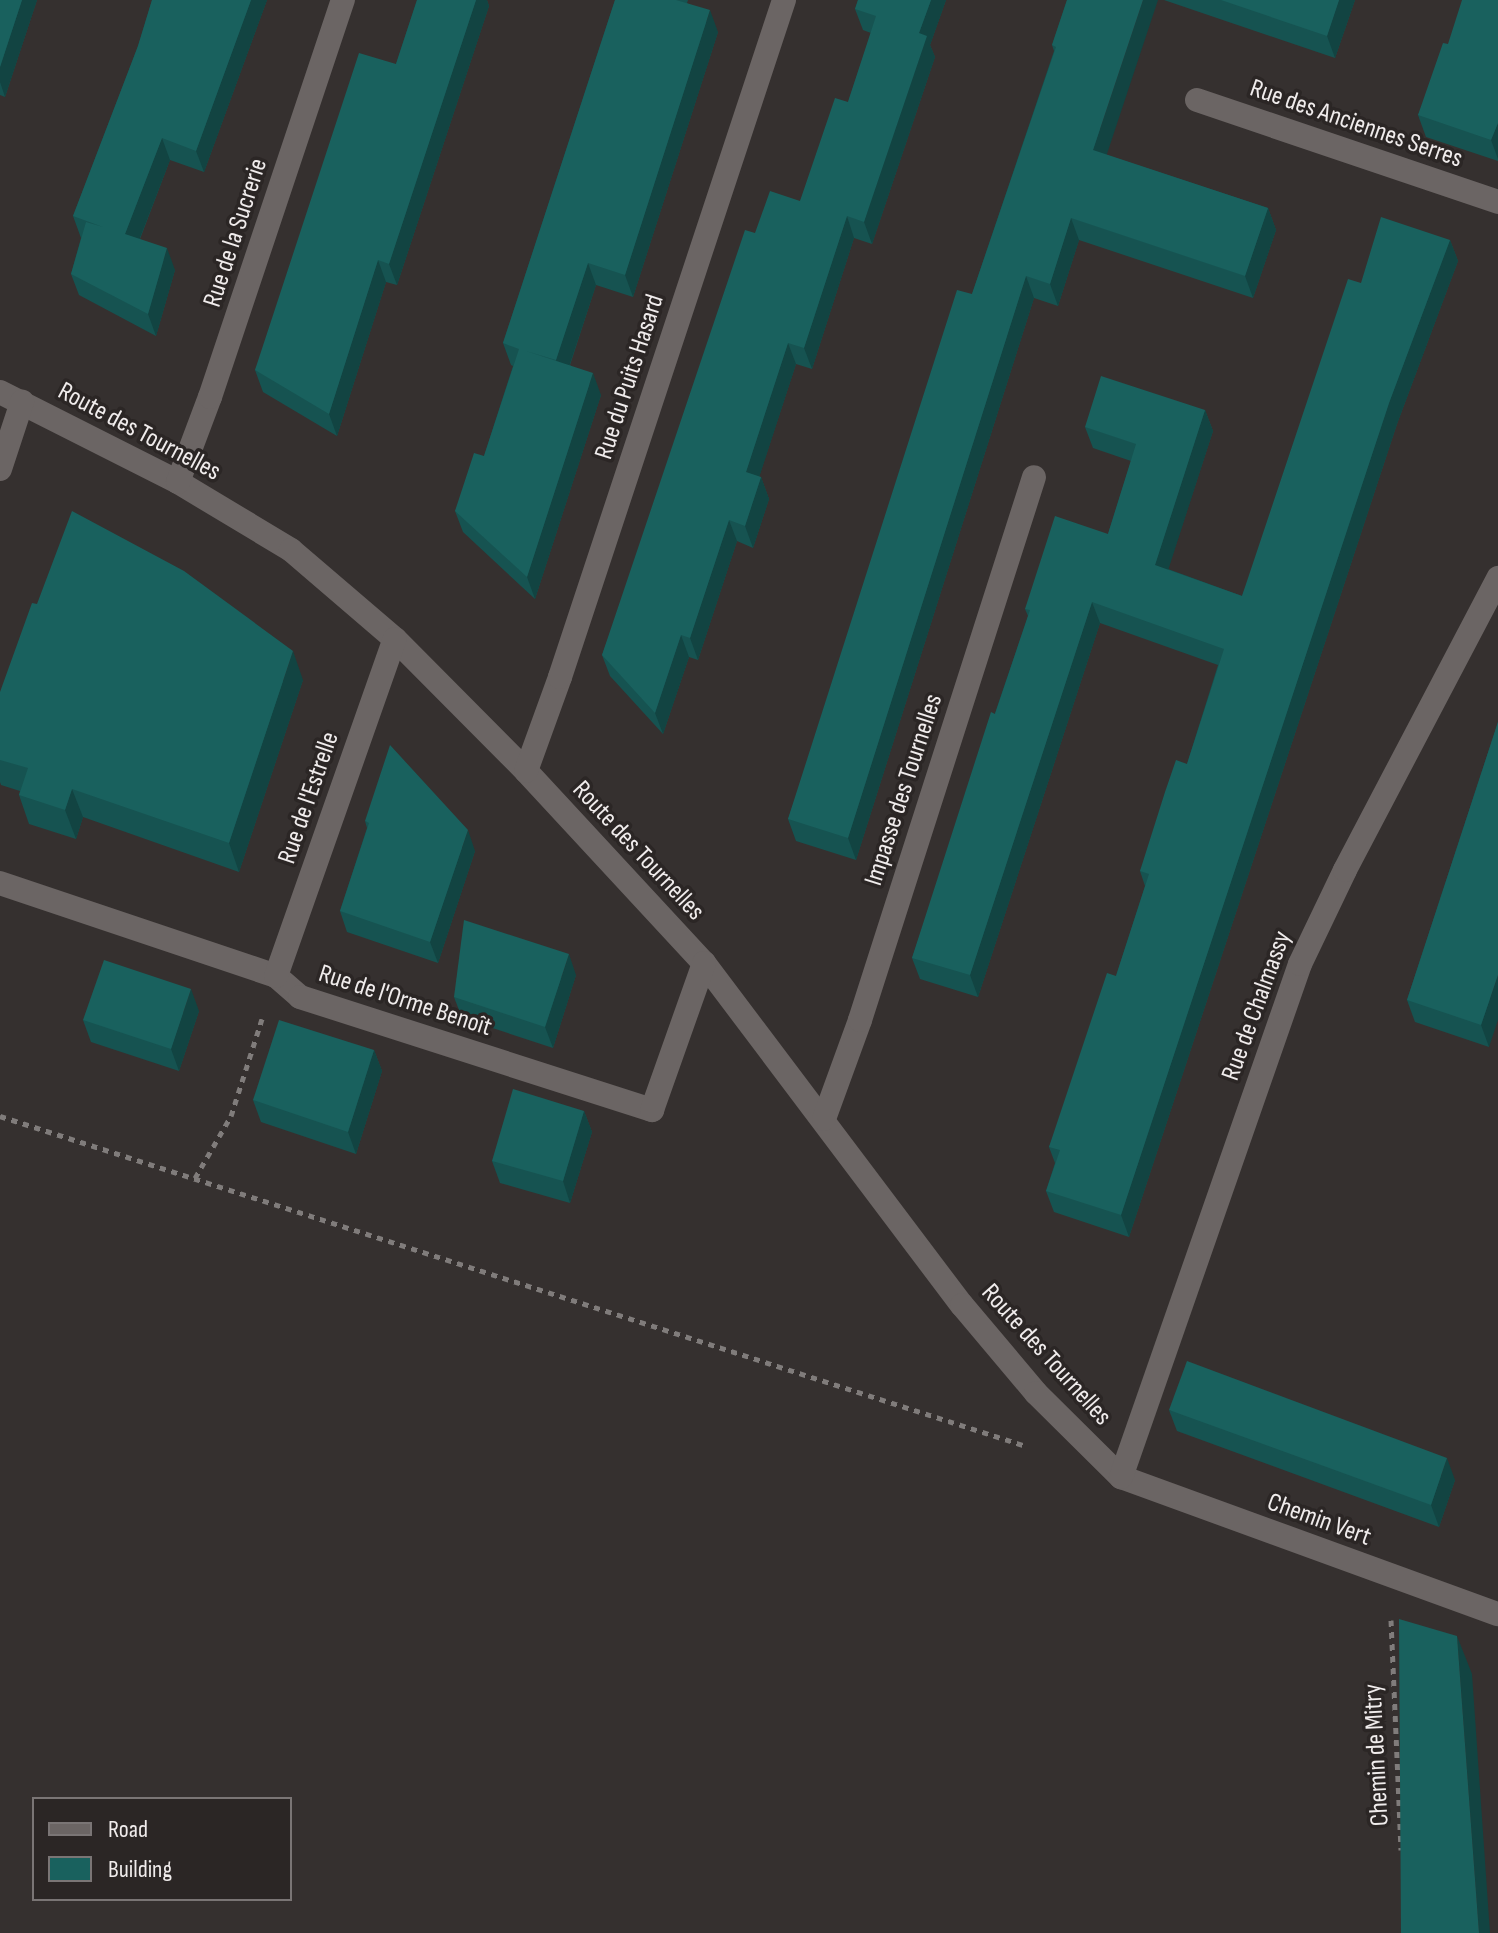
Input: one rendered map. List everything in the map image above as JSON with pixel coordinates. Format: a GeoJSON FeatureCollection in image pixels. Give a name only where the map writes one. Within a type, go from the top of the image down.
{"type":"FeatureCollection","features":[{"type":"Feature","properties":{"kind":"street","name":"Rue de la Sucrerie"},"geometry":{"type":"LineString","coordinates":[[178,482],[215,383],[343,0]]}},
{"type":"Feature","properties":{"kind":"street","name":"Rue du Puits Hasard"},"geometry":{"type":"LineString","coordinates":[[526,771],[560,677],[784,0]]}},
{"type":"Feature","properties":{"kind":"street","name":"Rue des Anciennes Serres"},"geometry":{"type":"LineString","coordinates":[[1197,100],[1498,202]]}},
{"type":"Feature","properties":{"kind":"street","name":"Route des Tournelles"},"geometry":{"type":"LineString","coordinates":[[11,397],[178,482],[291,550],[395,639],[526,771],[704,963],[962,1305],[1036,1393],[1121,1477]]}},
{"type":"Feature","properties":{"kind":"street"},"geometry":{"type":"LineString","coordinates":[[0,469],[11,397]]}},
{"type":"Feature","properties":{"kind":"street","name":"Impasse des Tournelles"},"geometry":{"type":"LineString","coordinates":[[824,1119],[860,1020],[1034,477]]}},
{"type":"Feature","properties":{"kind":"street","name":"Rue de Chalmassy"},"geometry":{"type":"LineString","coordinates":[[1121,1477],[1300,964],[1345,870],[1498,578]]}},
{"type":"Feature","properties":{"kind":"street","name":"Rue de l'Estrelle"},"geometry":{"type":"LineString","coordinates":[[276,976],[395,639]]}},
{"type":"Feature","properties":{"kind":"street","name":"Rue de l'Orme Benoît"},"geometry":{"type":"LineString","coordinates":[[0,883],[276,976],[300,997],[652,1110],[704,963]]}},
{"type":"Feature","properties":{"kind":"street","name":"Chemin Vert"},"geometry":{"type":"LineString","coordinates":[[1121,1477],[1498,1614]]}},
{"type":"Feature","properties":{"kind":"path"},"geometry":{"type":"LineString","coordinates":[[194,1178],[231,1116],[276,976]]}},
{"type":"Feature","properties":{"kind":"path"},"geometry":{"type":"LineString","coordinates":[[0,1116],[1030,1447]]}},
{"type":"Feature","properties":{"kind":"path","name":"Chemin de Mitry"},"geometry":{"type":"LineString","coordinates":[[1388,1575],[1401,1855]]}},
{"type":"Feature","properties":{"kind":"building"},"geometry":{"type":"Polygon","coordinates":[[[0,0],[22,0],[0,67],[0,0]]]}},
{"type":"Feature","properties":{"kind":"building"},"geometry":{"type":"Polygon","coordinates":[[[152,0],[251,0],[196,151],[162,138],[125,234],[167,248],[148,314],[71,274],[86,222],[103,227],[73,216],[138,46],[152,0]]]}},
{"type":"Feature","properties":{"kind":"building"},"geometry":{"type":"Polygon","coordinates":[[[417,0],[476,0],[389,264],[378,260],[329,414],[255,370],[359,53],[396,64],[417,0]]]}},
{"type":"Feature","properties":{"kind":"building"},"geometry":{"type":"Polygon","coordinates":[[[615,0],[676,0],[710,10],[625,275],[588,263],[556,360],[526,351],[593,373],[527,577],[455,511],[474,453],[484,456],[519,349],[503,343],[615,0]]]}},
{"type":"Feature","properties":{"kind":"building"},"geometry":{"type":"Polygon","coordinates":[[[858,0],[931,0],[919,33],[927,36],[864,222],[847,216],[804,348],[788,343],[746,472],[761,477],[745,526],[729,520],[690,638],[681,635],[655,713],[602,655],[745,230],[755,233],[770,191],[800,201],[835,98],[848,102],[876,16],[855,9],[858,0]]]}},
{"type":"Feature","properties":{"kind":"building"},"geometry":{"type":"Polygon","coordinates":[[[1067,0],[1143,0],[1093,150],[1268,208],[1245,276],[1071,218],[1050,284],[1026,276],[848,838],[788,819],[957,290],[972,294],[1056,47],[1052,45],[1067,0]]]}},
{"type":"Feature","properties":{"kind":"building"},"geometry":{"type":"Polygon","coordinates":[[[1221,0],[1339,0],[1327,36],[1221,0]]]}},
{"type":"Feature","properties":{"kind":"building"},"geometry":{"type":"Polygon","coordinates":[[[1462,0],[1498,0],[1498,123],[1491,140],[1418,115],[1443,43],[1448,44],[1462,0]]]}},
{"type":"Feature","properties":{"kind":"building"},"geometry":{"type":"Polygon","coordinates":[[[1381,217],[1450,240],[1389,403],[1121,1215],[1046,1191],[1060,1150],[1049,1147],[1107,973],[1116,976],[1149,874],[1140,871],[1176,760],[1187,764],[1224,649],[1092,602],[970,975],[912,958],[991,712],[995,714],[1030,610],[1025,609],[1055,516],[1108,534],[1136,444],[1085,427],[1101,376],[1205,410],[1155,565],[1242,596],[1348,279],[1361,283],[1381,217]]]}},
{"type":"Feature","properties":{"kind":"building"},"geometry":{"type":"Polygon","coordinates":[[[72,511],[184,571],[293,651],[229,843],[72,789],[65,810],[19,795],[28,768],[0,760],[0,692],[32,603],[37,604],[72,511]]]}},
{"type":"Feature","properties":{"kind":"building"},"geometry":{"type":"Polygon","coordinates":[[[1498,722],[1498,975],[1481,1025],[1407,1000],[1498,722]]]}},
{"type":"Feature","properties":{"kind":"building"},"geometry":{"type":"Polygon","coordinates":[[[390,745],[468,830],[430,942],[340,911],[390,745]]]}},
{"type":"Feature","properties":{"kind":"building"},"geometry":{"type":"Polygon","coordinates":[[[464,920],[569,954],[545,1027],[454,997],[464,920]]]}},
{"type":"Feature","properties":{"kind":"building"},"geometry":{"type":"Polygon","coordinates":[[[104,960],[191,989],[171,1049],[83,1020],[104,960]]]}},
{"type":"Feature","properties":{"kind":"building"},"geometry":{"type":"Polygon","coordinates":[[[279,1020],[374,1050],[348,1132],[253,1100],[279,1020]]]}},
{"type":"Feature","properties":{"kind":"building"},"geometry":{"type":"Polygon","coordinates":[[[513,1089],[584,1111],[563,1181],[492,1161],[513,1089]]]}},
{"type":"Feature","properties":{"kind":"building"},"geometry":{"type":"Polygon","coordinates":[[[1187,1361],[1447,1458],[1431,1505],[1169,1410],[1187,1361]]]}},
{"type":"Feature","properties":{"kind":"building"},"geometry":{"type":"Polygon","coordinates":[[[1399,1619],[1457,1636],[1479,1933],[1401,1933],[1399,1619]]]}}]}
